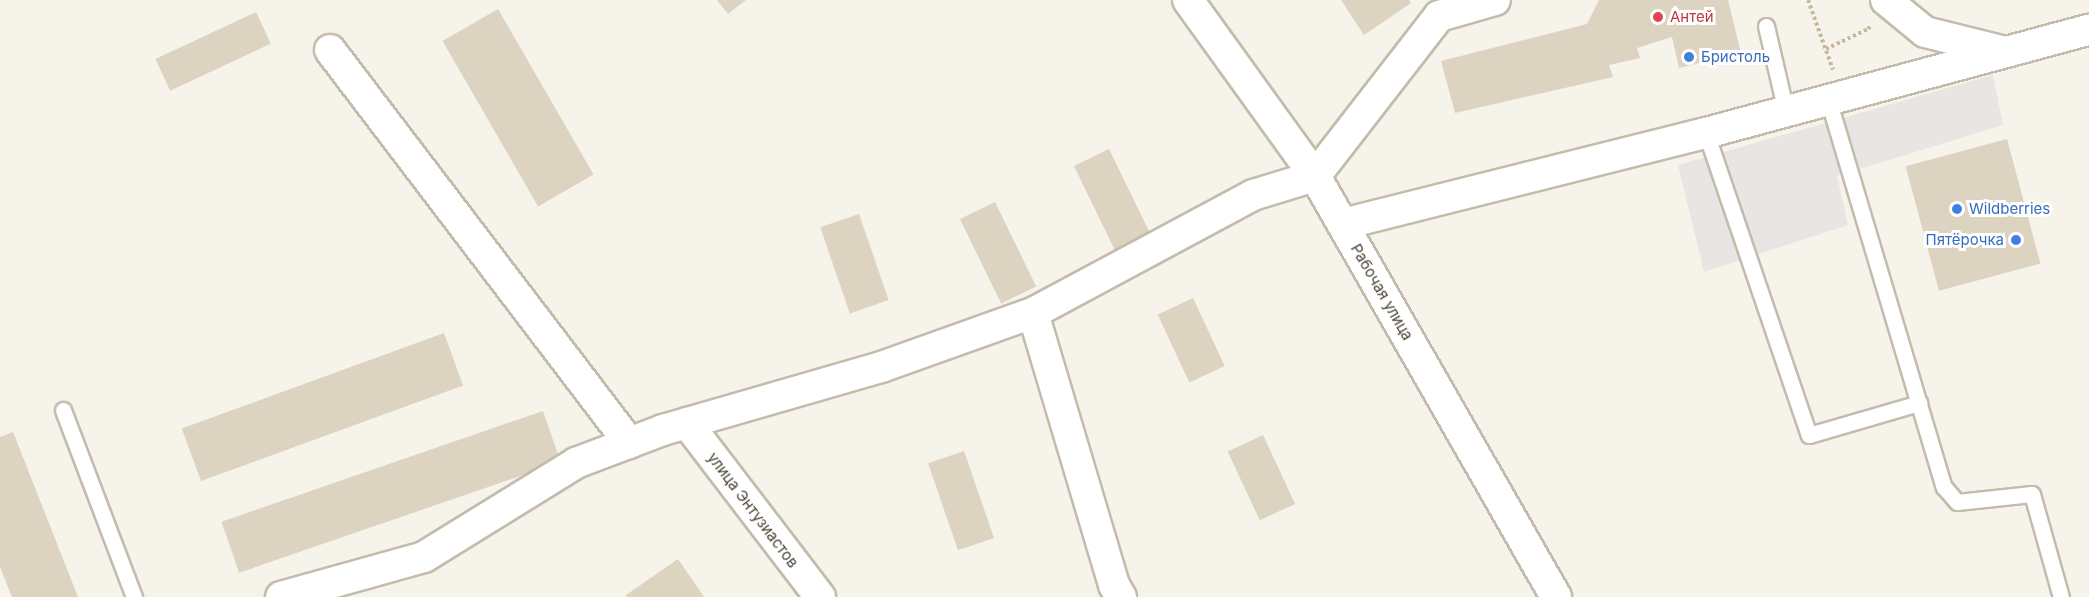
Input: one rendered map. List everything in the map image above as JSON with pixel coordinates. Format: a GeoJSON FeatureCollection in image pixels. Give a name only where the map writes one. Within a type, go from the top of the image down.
{"type":"FeatureCollection","features":[{"type":"Feature","properties":{"kind":"street","name":"Рабочая улица"},"geometry":{"type":"LineString","coordinates":[[1188,0],[1315,176],[1556,597]]}},
{"type":"Feature","properties":{"kind":"street"},"geometry":{"type":"LineString","coordinates":[[281,597],[424,557],[576,463],[629,443],[687,423],[882,367],[1033,314],[1253,195],[1315,176],[1434,8],[1495,0]]}},
{"type":"Feature","properties":{"kind":"street"},"geometry":{"type":"LineString","coordinates":[[1888,1],[1925,32],[2004,52]]}},
{"type":"Feature","properties":{"kind":"street"},"geometry":{"type":"LineString","coordinates":[[1343,224],[1786,112],[1832,89],[2004,52],[2089,30]]}},
{"type":"Feature","properties":{"kind":"street"},"geometry":{"type":"LineString","coordinates":[[330,50],[629,443]]}},
{"type":"Feature","properties":{"kind":"street"},"geometry":{"type":"LineString","coordinates":[[1033,314],[1114,585],[1121,597]]}},
{"type":"Feature","properties":{"kind":"street","name":"улица Энтузиастов"},"geometry":{"type":"LineString","coordinates":[[687,423],[820,597]]}},
{"type":"Feature","properties":{"kind":"lane"},"geometry":{"type":"LineString","coordinates":[[1766,26],[1786,112]]}},
{"type":"Feature","properties":{"kind":"lane"},"geometry":{"type":"LineString","coordinates":[[1832,89],[1944,487],[1957,502],[2032,494],[2061,597]]}},
{"type":"Feature","properties":{"kind":"lane"},"geometry":{"type":"LineString","coordinates":[[1706,133],[1809,435],[1919,403]]}},
{"type":"Feature","properties":{"kind":"lane"},"geometry":{"type":"LineString","coordinates":[[63,410],[134,597]]}},
{"type":"Feature","properties":{"kind":"path"},"geometry":{"type":"LineString","coordinates":[[1808,0],[1826,49],[1832,89]]}},
{"type":"Feature","properties":{"kind":"path"},"geometry":{"type":"LineString","coordinates":[[1826,49],[1868,29],[1888,1]]}},
{"type":"Feature","properties":{"kind":"shaded area"},"geometry":{"type":"Polygon","coordinates":[[[1993,75],[2003,125],[1837,176],[1848,225],[1704,272],[1678,165],[1993,75]]]}},
{"type":"Feature","properties":{"kind":"building"},"geometry":{"type":"Polygon","coordinates":[[[717,0],[746,0],[728,14],[717,0]]]}},
{"type":"Feature","properties":{"kind":"building"},"geometry":{"type":"Polygon","coordinates":[[[1341,0],[1409,0],[1411,3],[1364,35],[1341,0]]]}},
{"type":"Feature","properties":{"kind":"building"},"geometry":{"type":"Polygon","coordinates":[[[1599,0],[1728,0],[1741,53],[1679,68],[1672,37],[1637,48],[1640,58],[1609,65],[1613,77],[1455,113],[1441,61],[1587,24],[1599,0]]]}},
{"type":"Feature","properties":{"kind":"building"},"geometry":{"type":"Polygon","coordinates":[[[498,9],[594,174],[538,206],[443,41],[498,9]]]}},
{"type":"Feature","properties":{"kind":"building"},"geometry":{"type":"Polygon","coordinates":[[[256,12],[271,44],[170,91],[155,59],[256,12]]]}},
{"type":"Feature","properties":{"kind":"building"},"geometry":{"type":"Polygon","coordinates":[[[2007,139],[2040,264],[1939,291],[1906,166],[2007,139]]]}},
{"type":"Feature","properties":{"kind":"building"},"geometry":{"type":"Polygon","coordinates":[[[1109,149],[1151,234],[1116,251],[1074,166],[1109,149]]]}},
{"type":"Feature","properties":{"kind":"building"},"geometry":{"type":"Polygon","coordinates":[[[995,202],[1036,286],[1001,304],[960,219],[995,202]]]}},
{"type":"Feature","properties":{"kind":"building"},"geometry":{"type":"Polygon","coordinates":[[[859,214],[889,300],[850,313],[820,227],[859,214]]]}},
{"type":"Feature","properties":{"kind":"building"},"geometry":{"type":"Polygon","coordinates":[[[1193,298],[1225,366],[1189,382],[1158,314],[1193,298]]]}},
{"type":"Feature","properties":{"kind":"building"},"geometry":{"type":"Polygon","coordinates":[[[444,333],[463,386],[201,481],[182,428],[444,333]]]}},
{"type":"Feature","properties":{"kind":"building"},"geometry":{"type":"Polygon","coordinates":[[[543,411],[561,462],[239,573],[222,522],[543,411]]]}},
{"type":"Feature","properties":{"kind":"building"},"geometry":{"type":"Polygon","coordinates":[[[13,432],[78,597],[12,597],[0,567],[0,437],[13,432]]]}},
{"type":"Feature","properties":{"kind":"building"},"geometry":{"type":"Polygon","coordinates":[[[1263,435],[1295,504],[1260,520],[1228,451],[1263,435]]]}},
{"type":"Feature","properties":{"kind":"building"},"geometry":{"type":"Polygon","coordinates":[[[964,451],[994,538],[958,550],[928,463],[964,451]]]}},
{"type":"Feature","properties":{"kind":"building"},"geometry":{"type":"Polygon","coordinates":[[[678,559],[704,597],[627,597],[626,595],[678,559]]]}},
{"type":"Feature","properties":{"kind":"place","name":"Антей"},"geometry":{"type":"Point","coordinates":[1658,17]}},
{"type":"Feature","properties":{"kind":"place","name":"Бристоль"},"geometry":{"type":"Point","coordinates":[1689,57]}},
{"type":"Feature","properties":{"kind":"place","name":"Wildberries"},"geometry":{"type":"Point","coordinates":[1957,209]}},
{"type":"Feature","properties":{"kind":"place","name":"Пятёрочка"},"geometry":{"type":"Point","coordinates":[2016,240]}}]}
